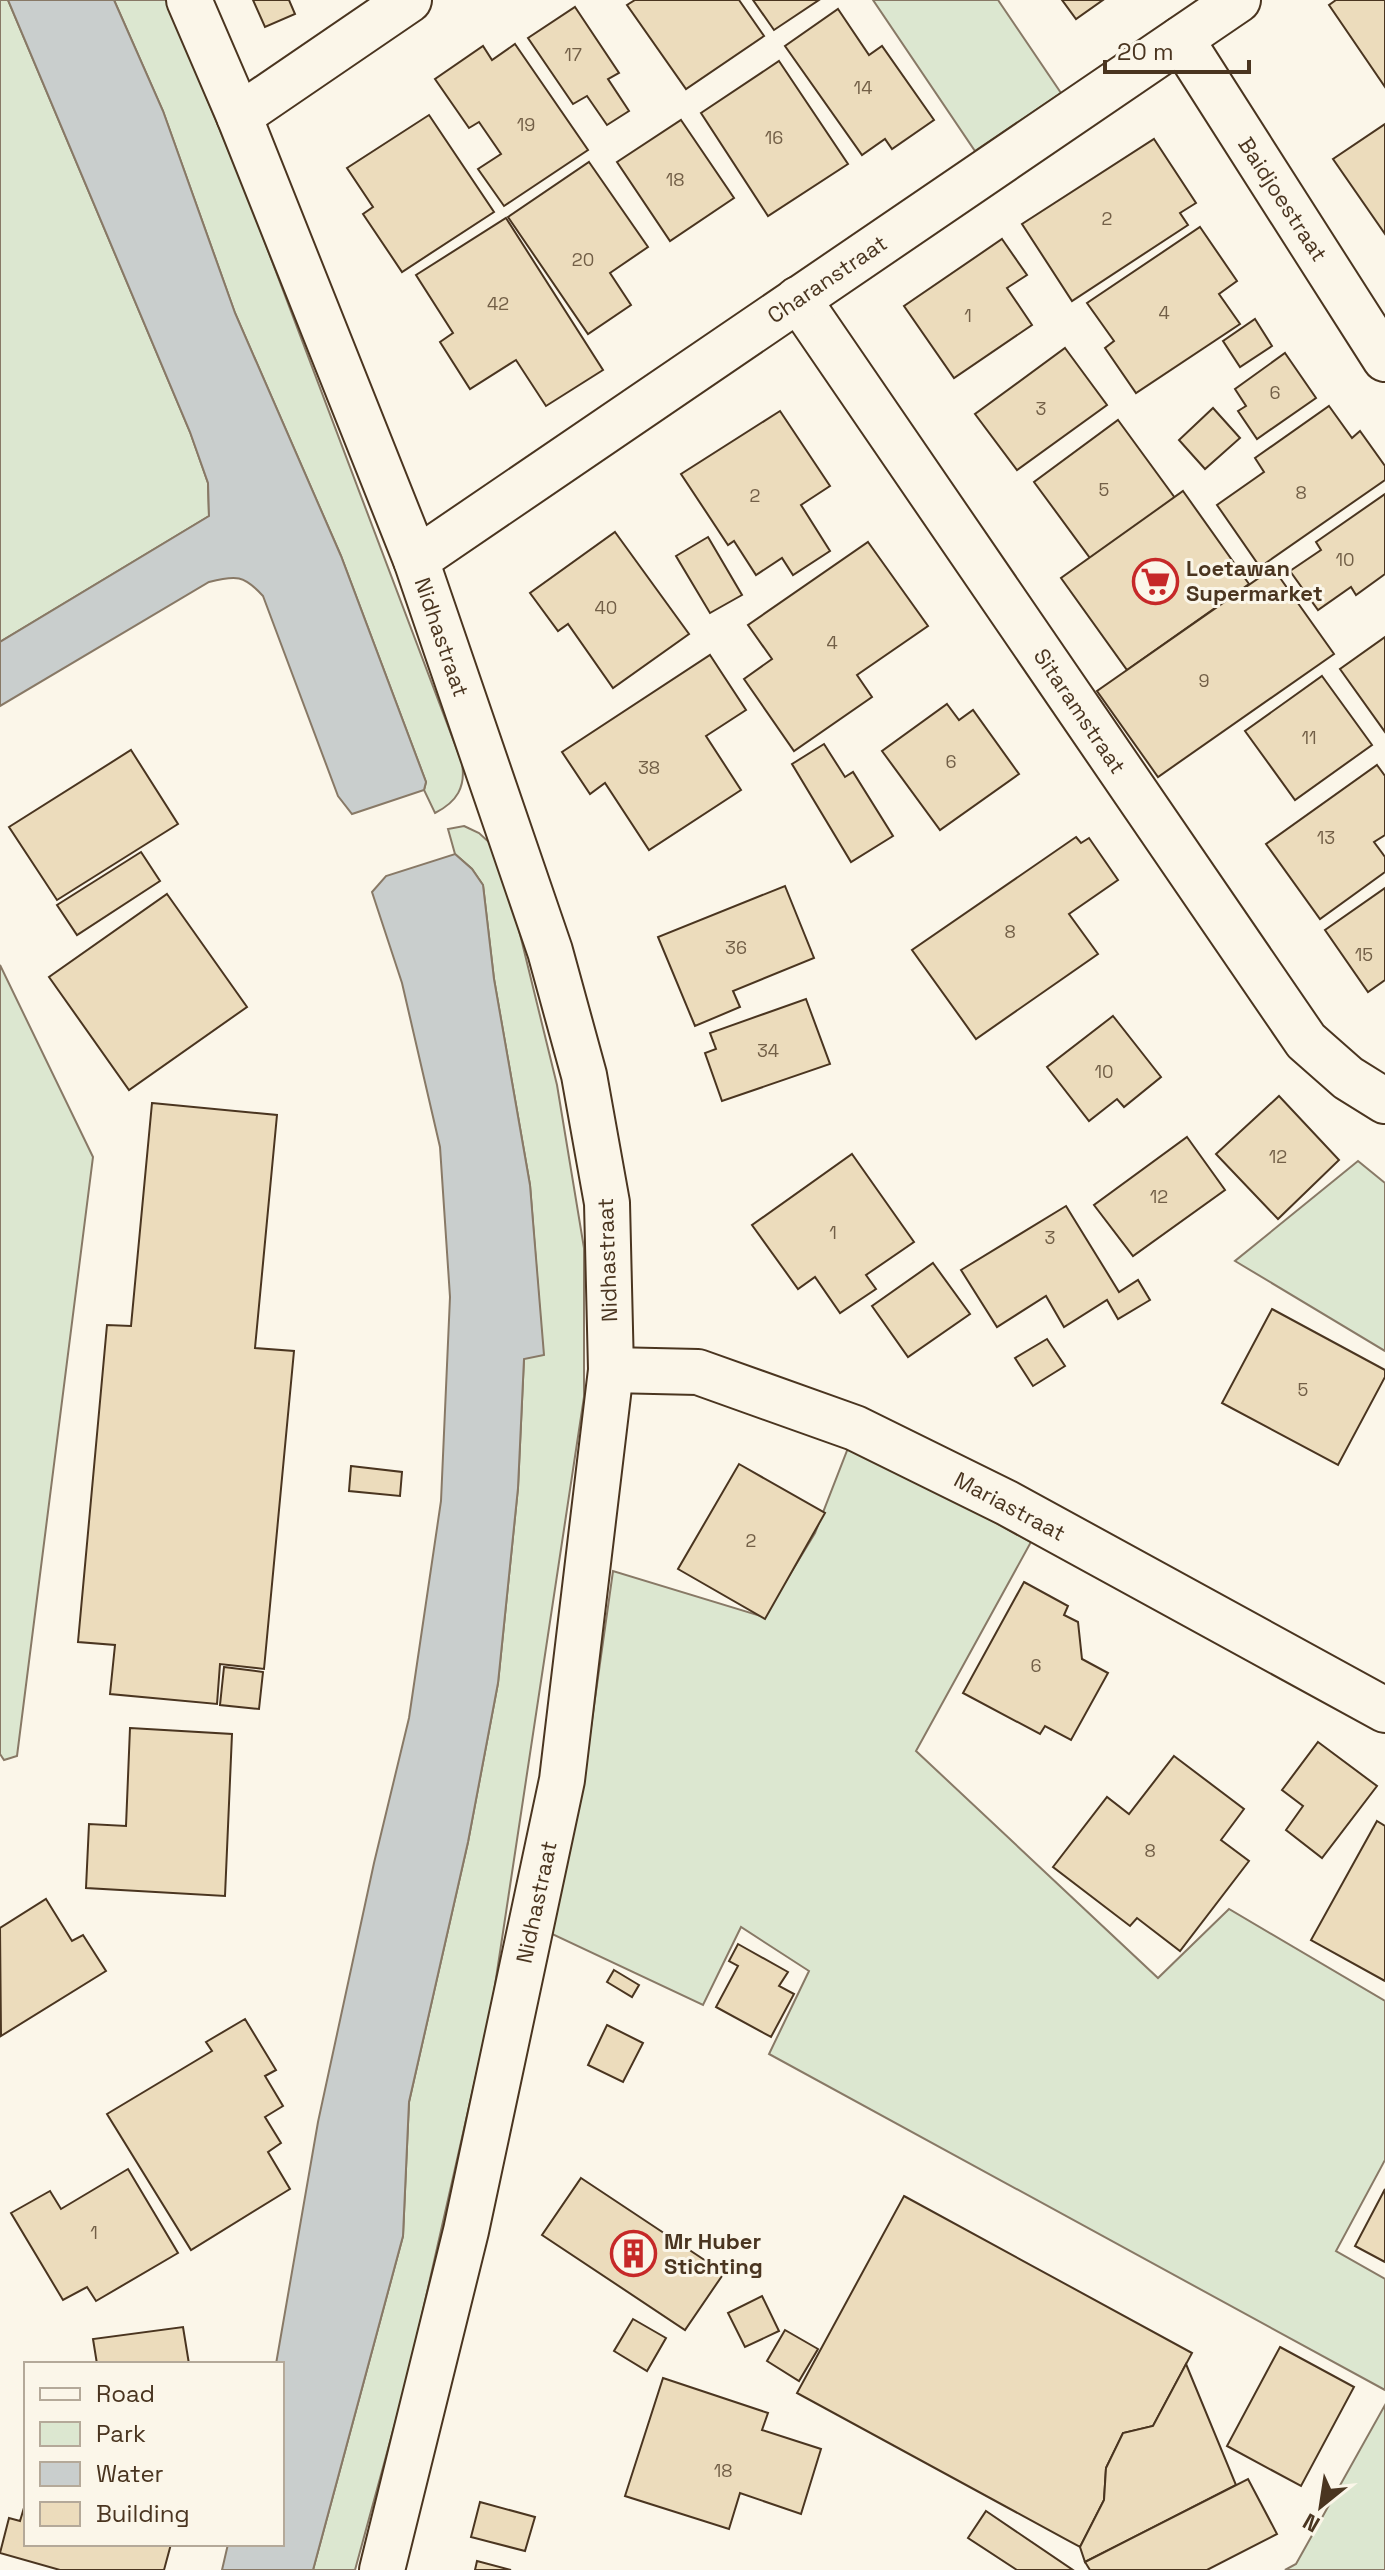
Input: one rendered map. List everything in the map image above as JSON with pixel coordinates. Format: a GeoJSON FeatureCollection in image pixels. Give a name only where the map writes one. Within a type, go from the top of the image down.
{"type":"FeatureCollection","features":[{"type":"Feature","properties":{"kind":"street","name":"Nidhastraat"},"geometry":{"type":"LineString","coordinates":[[189,0],[239,116],[416,560],[550,951],[584,1075],[607,1203],[611,1370],[562,1780],[466,2231],[382,2570]]}},
{"type":"Feature","properties":{"kind":"street"},"geometry":{"type":"LineString","coordinates":[[239,116],[409,0]]}},
{"type":"Feature","properties":{"kind":"street","name":"Charanstraat"},"geometry":{"type":"LineString","coordinates":[[416,560],[1238,0]]}},
{"type":"Feature","properties":{"kind":"street","name":"Baidjoestraat"},"geometry":{"type":"LineString","coordinates":[[1181,39],[1385,359]]}},
{"type":"Feature","properties":{"kind":"street","name":"Sitaramstraat"},"geometry":{"type":"LineString","coordinates":[[798,299],[1306,1041],[1348,1078],[1385,1101]]}},
{"type":"Feature","properties":{"kind":"street","name":"Mariastraat"},"geometry":{"type":"LineString","coordinates":[[611,1370],[698,1372],[855,1428],[1007,1503],[1385,1710]]}},
{"type":"Feature","properties":{"kind":"green space"},"geometry":{"type":"Polygon","coordinates":[[[0,0],[8,0],[190,432],[208,483],[209,516],[0,642],[0,0]]]}},
{"type":"Feature","properties":{"kind":"green space"},"geometry":{"type":"Polygon","coordinates":[[[114,0],[166,0],[247,195],[462,763],[463,779],[458,793],[435,813],[424,790],[426,782],[341,556],[235,313],[163,111],[114,0]]]}},
{"type":"Feature","properties":{"kind":"green space"},"geometry":{"type":"Polygon","coordinates":[[[873,0],[998,0],[1061,93],[975,151],[873,0]]]}},
{"type":"Feature","properties":{"kind":"green space"},"geometry":{"type":"Polygon","coordinates":[[[464,826],[479,833],[491,844],[518,926],[557,1085],[584,1248],[584,1397],[492,2005],[409,2372],[355,2570],[313,2570],[403,2236],[409,2102],[468,1842],[498,1683],[518,1488],[524,1358],[543,1354],[530,1185],[494,979],[483,885],[472,869],[455,854],[448,829],[464,826]]]}},
{"type":"Feature","properties":{"kind":"green space"},"geometry":{"type":"Polygon","coordinates":[[[0,965],[93,1157],[17,1756],[4,1760],[0,1754],[0,965]]]}},
{"type":"Feature","properties":{"kind":"green space"},"geometry":{"type":"Polygon","coordinates":[[[1358,1161],[1385,1183],[1385,1351],[1235,1261],[1358,1161]]]}},
{"type":"Feature","properties":{"kind":"green space"},"geometry":{"type":"Polygon","coordinates":[[[850,1443],[1031,1542],[916,1751],[1158,1978],[1229,1909],[1385,2001],[1385,2160],[1336,2251],[1385,2279],[1385,2390],[769,2054],[809,1971],[741,1927],[703,2005],[552,1934],[582,1791],[613,1571],[764,1617],[815,1533],[850,1443]]]}},
{"type":"Feature","properties":{"kind":"green space"},"geometry":{"type":"Polygon","coordinates":[[[1385,2405],[1385,2570],[1285,2570],[1296,2564],[1385,2405]]]}},
{"type":"Feature","properties":{"kind":"water"},"geometry":{"type":"Polygon","coordinates":[[[8,0],[114,0],[163,111],[235,313],[341,556],[426,782],[424,790],[352,814],[338,796],[263,596],[239,578],[209,582],[0,706],[0,642],[209,516],[208,483],[190,432],[8,0]]]}},
{"type":"Feature","properties":{"kind":"water"},"geometry":{"type":"Polygon","coordinates":[[[455,854],[472,869],[483,885],[494,979],[530,1185],[544,1355],[524,1359],[518,1488],[498,1683],[468,1842],[409,2102],[403,2236],[313,2570],[222,2570],[228,2546],[284,2546],[284,2362],[276,2362],[318,2122],[409,1718],[441,1501],[450,1297],[440,1147],[402,983],[372,892],[386,876],[455,854]]]}},
{"type":"Feature","properties":{"kind":"building"},"geometry":{"type":"Polygon","coordinates":[[[253,0],[289,0],[295,14],[265,27],[253,0]]]}},
{"type":"Feature","properties":{"kind":"building"},"geometry":{"type":"Polygon","coordinates":[[[635,0],[739,0],[764,36],[686,89],[627,5],[635,0]]]}},
{"type":"Feature","properties":{"kind":"building"},"geometry":{"type":"Polygon","coordinates":[[[753,0],[819,0],[774,30],[753,0]]]}},
{"type":"Feature","properties":{"kind":"building"},"geometry":{"type":"Polygon","coordinates":[[[1062,0],[1103,0],[1076,19],[1062,0]]]}},
{"type":"Feature","properties":{"kind":"building"},"geometry":{"type":"Polygon","coordinates":[[[1336,0],[1385,0],[1385,87],[1329,5],[1336,0]]]}},
{"type":"Feature","properties":{"kind":"building"},"geometry":{"type":"Polygon","coordinates":[[[575,7],[619,73],[608,79],[629,111],[607,125],[587,96],[573,104],[528,38],[575,7]]]}},
{"type":"Feature","properties":{"kind":"building"},"geometry":{"type":"Polygon","coordinates":[[[838,9],[869,55],[882,46],[934,120],[892,149],[885,139],[862,155],[785,46],[838,9]]]}},
{"type":"Feature","properties":{"kind":"building"},"geometry":{"type":"Polygon","coordinates":[[[515,44],[588,150],[504,206],[478,169],[501,154],[479,122],[469,128],[435,79],[483,46],[492,60],[515,44]]]}},
{"type":"Feature","properties":{"kind":"building"},"geometry":{"type":"Polygon","coordinates":[[[779,61],[848,164],[768,216],[701,113],[779,61]]]}},
{"type":"Feature","properties":{"kind":"building"},"geometry":{"type":"Polygon","coordinates":[[[429,115],[494,212],[402,272],[363,214],[373,207],[347,168],[429,115]]]}},
{"type":"Feature","properties":{"kind":"building"},"geometry":{"type":"Polygon","coordinates":[[[681,120],[734,198],[670,241],[617,162],[681,120]]]}},
{"type":"Feature","properties":{"kind":"building"},"geometry":{"type":"Polygon","coordinates":[[[1385,124],[1385,234],[1333,159],[1385,124]]]}},
{"type":"Feature","properties":{"kind":"building"},"geometry":{"type":"Polygon","coordinates":[[[1154,139],[1196,203],[1180,213],[1188,225],[1072,301],[1022,224],[1154,139]]]}},
{"type":"Feature","properties":{"kind":"building"},"geometry":{"type":"Polygon","coordinates":[[[589,162],[648,247],[610,273],[631,305],[588,334],[508,217],[589,162]]]}},
{"type":"Feature","properties":{"kind":"building"},"geometry":{"type":"Polygon","coordinates":[[[506,218],[603,370],[546,406],[516,360],[470,389],[440,342],[453,333],[416,275],[506,218]]]}},
{"type":"Feature","properties":{"kind":"building"},"geometry":{"type":"Polygon","coordinates":[[[1200,227],[1237,281],[1219,294],[1240,324],[1136,393],[1105,348],[1114,341],[1087,303],[1200,227]]]}},
{"type":"Feature","properties":{"kind":"building"},"geometry":{"type":"Polygon","coordinates":[[[1002,239],[1027,275],[1007,288],[1032,325],[954,378],[904,306],[1002,239]]]}},
{"type":"Feature","properties":{"kind":"building"},"geometry":{"type":"Polygon","coordinates":[[[1255,319],[1272,346],[1240,367],[1223,341],[1255,319]]]}},
{"type":"Feature","properties":{"kind":"building"},"geometry":{"type":"Polygon","coordinates":[[[1065,348],[1107,405],[1017,470],[975,414],[1065,348]]]}},
{"type":"Feature","properties":{"kind":"building"},"geometry":{"type":"Polygon","coordinates":[[[1285,353],[1316,398],[1257,439],[1238,411],[1246,406],[1235,389],[1285,353]]]}},
{"type":"Feature","properties":{"kind":"building"},"geometry":{"type":"Polygon","coordinates":[[[1329,406],[1352,438],[1360,431],[1385,466],[1385,480],[1260,567],[1217,505],[1264,472],[1255,458],[1329,406]]]}},
{"type":"Feature","properties":{"kind":"building"},"geometry":{"type":"Polygon","coordinates":[[[1213,408],[1240,438],[1205,469],[1179,440],[1213,408]]]}},
{"type":"Feature","properties":{"kind":"building"},"geometry":{"type":"Polygon","coordinates":[[[780,411],[830,486],[801,505],[830,551],[793,575],[782,558],[756,575],[734,541],[728,545],[681,474],[780,411]]]}},
{"type":"Feature","properties":{"kind":"building"},"geometry":{"type":"Polygon","coordinates":[[[1118,420],[1175,498],[1090,558],[1034,482],[1118,420]]]}},
{"type":"Feature","properties":{"kind":"building","name":"Loetawan Supermarket"},"geometry":{"type":"Polygon","coordinates":[[[1183,491],[1249,584],[1127,670],[1061,578],[1183,491]]]}},
{"type":"Feature","properties":{"kind":"building"},"geometry":{"type":"Polygon","coordinates":[[[1385,494],[1385,574],[1356,595],[1351,587],[1318,610],[1290,571],[1321,550],[1316,542],[1385,494]]]}},
{"type":"Feature","properties":{"kind":"building"},"geometry":{"type":"Polygon","coordinates":[[[615,532],[689,634],[613,688],[568,624],[558,631],[530,593],[615,532]]]}},
{"type":"Feature","properties":{"kind":"building"},"geometry":{"type":"Polygon","coordinates":[[[708,537],[742,595],[710,613],[676,556],[708,537]]]}},
{"type":"Feature","properties":{"kind":"building"},"geometry":{"type":"Polygon","coordinates":[[[868,542],[928,626],[857,675],[872,697],[794,751],[744,679],[772,659],[748,625],[868,542]]]}},
{"type":"Feature","properties":{"kind":"building"},"geometry":{"type":"Polygon","coordinates":[[[1273,568],[1334,654],[1158,777],[1097,691],[1273,568]]]}},
{"type":"Feature","properties":{"kind":"building"},"geometry":{"type":"Polygon","coordinates":[[[1385,637],[1385,732],[1340,669],[1385,637]]]}},
{"type":"Feature","properties":{"kind":"building"},"geometry":{"type":"Polygon","coordinates":[[[710,655],[746,710],[706,736],[741,790],[649,850],[605,783],[590,794],[562,752],[710,655]]]}},
{"type":"Feature","properties":{"kind":"building"},"geometry":{"type":"Polygon","coordinates":[[[1322,676],[1372,745],[1295,800],[1245,731],[1322,676]]]}},
{"type":"Feature","properties":{"kind":"building"},"geometry":{"type":"Polygon","coordinates":[[[947,704],[959,720],[973,710],[1019,774],[940,830],[882,751],[947,704]]]}},
{"type":"Feature","properties":{"kind":"building"},"geometry":{"type":"Polygon","coordinates":[[[824,744],[845,777],[853,772],[893,836],[851,862],[792,764],[824,744]]]}},
{"type":"Feature","properties":{"kind":"building"},"geometry":{"type":"Polygon","coordinates":[[[131,750],[178,824],[57,900],[9,827],[131,750]]]}},
{"type":"Feature","properties":{"kind":"building"},"geometry":{"type":"Polygon","coordinates":[[[1377,765],[1385,776],[1385,835],[1374,842],[1385,857],[1385,872],[1320,919],[1266,844],[1377,765]]]}},
{"type":"Feature","properties":{"kind":"building"},"geometry":{"type":"Polygon","coordinates":[[[1076,837],[1081,843],[1089,838],[1118,880],[1069,914],[1098,954],[976,1039],[912,950],[1076,837]]]}},
{"type":"Feature","properties":{"kind":"building"},"geometry":{"type":"Polygon","coordinates":[[[141,852],[160,881],[77,935],[57,905],[141,852]]]}},
{"type":"Feature","properties":{"kind":"building"},"geometry":{"type":"Polygon","coordinates":[[[785,886],[814,958],[733,991],[740,1007],[695,1026],[658,937],[785,886]]]}},
{"type":"Feature","properties":{"kind":"building"},"geometry":{"type":"Polygon","coordinates":[[[1385,888],[1385,980],[1368,992],[1325,930],[1385,888]]]}},
{"type":"Feature","properties":{"kind":"building"},"geometry":{"type":"Polygon","coordinates":[[[167,894],[247,1007],[129,1090],[49,977],[167,894]]]}},
{"type":"Feature","properties":{"kind":"building"},"geometry":{"type":"Polygon","coordinates":[[[806,999],[830,1064],[722,1101],[705,1053],[716,1049],[710,1033],[806,999]]]}},
{"type":"Feature","properties":{"kind":"building"},"geometry":{"type":"Polygon","coordinates":[[[1113,1016],[1161,1077],[1124,1107],[1117,1099],[1089,1121],[1047,1067],[1113,1016]]]}},
{"type":"Feature","properties":{"kind":"building"},"geometry":{"type":"Polygon","coordinates":[[[1279,1096],[1339,1160],[1278,1219],[1216,1154],[1279,1096]]]}},
{"type":"Feature","properties":{"kind":"building"},"geometry":{"type":"Polygon","coordinates":[[[152,1103],[277,1115],[255,1348],[294,1351],[264,1669],[220,1664],[217,1704],[110,1694],[115,1645],[78,1642],[107,1325],[131,1326],[152,1103]]]}},
{"type":"Feature","properties":{"kind":"building"},"geometry":{"type":"Polygon","coordinates":[[[1187,1137],[1225,1190],[1133,1256],[1094,1205],[1187,1137]]]}},
{"type":"Feature","properties":{"kind":"building"},"geometry":{"type":"Polygon","coordinates":[[[852,1154],[914,1242],[866,1275],[876,1289],[840,1313],[815,1277],[798,1289],[752,1225],[852,1154]]]}},
{"type":"Feature","properties":{"kind":"building"},"geometry":{"type":"Polygon","coordinates":[[[1066,1206],[1119,1292],[1138,1280],[1150,1300],[1118,1319],[1107,1300],[1064,1327],[1046,1296],[997,1327],[961,1270],[1066,1206]]]}},
{"type":"Feature","properties":{"kind":"building"},"geometry":{"type":"Polygon","coordinates":[[[933,1263],[970,1314],[908,1357],[872,1306],[933,1263]]]}},
{"type":"Feature","properties":{"kind":"building"},"geometry":{"type":"Polygon","coordinates":[[[1272,1309],[1385,1370],[1385,1377],[1338,1465],[1222,1403],[1272,1309]]]}},
{"type":"Feature","properties":{"kind":"building"},"geometry":{"type":"Polygon","coordinates":[[[1047,1339],[1065,1366],[1033,1386],[1015,1358],[1047,1339]]]}},
{"type":"Feature","properties":{"kind":"building"},"geometry":{"type":"Polygon","coordinates":[[[739,1464],[825,1513],[765,1619],[678,1569],[739,1464]]]}},
{"type":"Feature","properties":{"kind":"building"},"geometry":{"type":"Polygon","coordinates":[[[351,1466],[402,1472],[400,1496],[349,1491],[351,1466]]]}},
{"type":"Feature","properties":{"kind":"building"},"geometry":{"type":"Polygon","coordinates":[[[1024,1582],[1068,1606],[1064,1615],[1078,1622],[1082,1659],[1108,1673],[1071,1740],[1045,1726],[1040,1734],[963,1693],[1024,1582]]]}},
{"type":"Feature","properties":{"kind":"building"},"geometry":{"type":"Polygon","coordinates":[[[224,1667],[263,1672],[259,1709],[220,1705],[224,1667]]]}},
{"type":"Feature","properties":{"kind":"building"},"geometry":{"type":"Polygon","coordinates":[[[130,1728],[232,1734],[225,1896],[86,1888],[89,1824],[126,1826],[130,1728]]]}},
{"type":"Feature","properties":{"kind":"building"},"geometry":{"type":"Polygon","coordinates":[[[1318,1742],[1377,1786],[1322,1858],[1286,1830],[1303,1806],[1282,1790],[1318,1742]]]}},
{"type":"Feature","properties":{"kind":"building"},"geometry":{"type":"Polygon","coordinates":[[[1174,1756],[1244,1809],[1221,1840],[1249,1861],[1180,1951],[1137,1918],[1130,1926],[1053,1867],[1107,1797],[1129,1814],[1174,1756]]]}},
{"type":"Feature","properties":{"kind":"building"},"geometry":{"type":"Polygon","coordinates":[[[1377,1821],[1385,1826],[1385,1981],[1311,1940],[1377,1821]]]}},
{"type":"Feature","properties":{"kind":"building"},"geometry":{"type":"Polygon","coordinates":[[[46,1899],[72,1941],[83,1935],[106,1971],[1,2036],[0,1928],[46,1899]]]}},
{"type":"Feature","properties":{"kind":"building"},"geometry":{"type":"Polygon","coordinates":[[[738,1944],[788,1972],[779,1986],[794,1994],[771,2037],[716,2007],[738,1966],[729,1961],[738,1944]]]}},
{"type":"Feature","properties":{"kind":"building"},"geometry":{"type":"Polygon","coordinates":[[[614,1970],[639,1985],[632,1997],[607,1982],[614,1970]]]}},
{"type":"Feature","properties":{"kind":"building"},"geometry":{"type":"Polygon","coordinates":[[[245,2019],[276,2070],[265,2076],[283,2106],[265,2117],[281,2143],[268,2152],[290,2189],[191,2250],[107,2114],[212,2051],[206,2042],[245,2019]]]}},
{"type":"Feature","properties":{"kind":"building"},"geometry":{"type":"Polygon","coordinates":[[[607,2025],[643,2043],[623,2082],[588,2065],[607,2025]]]}},
{"type":"Feature","properties":{"kind":"building"},"geometry":{"type":"Polygon","coordinates":[[[128,2169],[178,2253],[96,2301],[87,2287],[63,2300],[11,2213],[50,2191],[61,2209],[128,2169]]]}},
{"type":"Feature","properties":{"kind":"building","name":"Mr Huber Stichting"},"geometry":{"type":"Polygon","coordinates":[[[581,2178],[724,2273],[685,2330],[542,2235],[581,2178]]]}},
{"type":"Feature","properties":{"kind":"building"},"geometry":{"type":"Polygon","coordinates":[[[1385,2189],[1385,2262],[1355,2246],[1385,2189]]]}},
{"type":"Feature","properties":{"kind":"building"},"geometry":{"type":"Polygon","coordinates":[[[904,2196],[1192,2353],[1153,2426],[1123,2433],[1106,2468],[1104,2500],[1080,2547],[797,2393],[904,2196]]]}},
{"type":"Feature","properties":{"kind":"building"},"geometry":{"type":"Polygon","coordinates":[[[762,2296],[779,2331],[745,2347],[728,2313],[762,2296]]]}},
{"type":"Feature","properties":{"kind":"building"},"geometry":{"type":"Polygon","coordinates":[[[633,2319],[666,2338],[647,2371],[614,2351],[633,2319]]]}},
{"type":"Feature","properties":{"kind":"building"},"geometry":{"type":"Polygon","coordinates":[[[183,2327],[189,2362],[97,2362],[93,2339],[183,2327]]]}},
{"type":"Feature","properties":{"kind":"building"},"geometry":{"type":"Polygon","coordinates":[[[785,2330],[818,2349],[799,2381],[767,2361],[785,2330]]]}},
{"type":"Feature","properties":{"kind":"building"},"geometry":{"type":"Polygon","coordinates":[[[1280,2347],[1354,2387],[1301,2486],[1227,2446],[1280,2347]]]}},
{"type":"Feature","properties":{"kind":"building"},"geometry":{"type":"Polygon","coordinates":[[[1186,2364],[1236,2485],[1085,2562],[1080,2547],[1104,2500],[1106,2468],[1123,2433],[1153,2426],[1186,2364]]]}},
{"type":"Feature","properties":{"kind":"building"},"geometry":{"type":"Polygon","coordinates":[[[663,2378],[768,2413],[762,2430],[821,2449],[801,2514],[740,2493],[729,2529],[625,2496],[663,2378]]]}},
{"type":"Feature","properties":{"kind":"building"},"geometry":{"type":"Polygon","coordinates":[[[1248,2479],[1277,2534],[1207,2570],[1090,2570],[1085,2562],[1248,2479]]]}},
{"type":"Feature","properties":{"kind":"building"},"geometry":{"type":"Polygon","coordinates":[[[480,2502],[535,2517],[525,2551],[471,2537],[480,2502]]]}},
{"type":"Feature","properties":{"kind":"building"},"geometry":{"type":"Polygon","coordinates":[[[24,2508],[24,2546],[170,2546],[164,2570],[60,2570],[0,2553],[9,2518],[20,2521],[24,2508]]]}},
{"type":"Feature","properties":{"kind":"building"},"geometry":{"type":"Polygon","coordinates":[[[986,2511],[1073,2570],[1017,2570],[968,2538],[986,2511]]]}},
{"type":"Feature","properties":{"kind":"building"},"geometry":{"type":"Polygon","coordinates":[[[477,2561],[511,2570],[475,2570],[477,2561]]]}},
{"type":"Feature","properties":{"kind":"place","name":"Loetawan Supermarket"},"geometry":{"type":"Point","coordinates":[1155,581]}},
{"type":"Feature","properties":{"kind":"place","name":"Mr Huber Stichting"},"geometry":{"type":"Point","coordinates":[633,2254]}}]}
